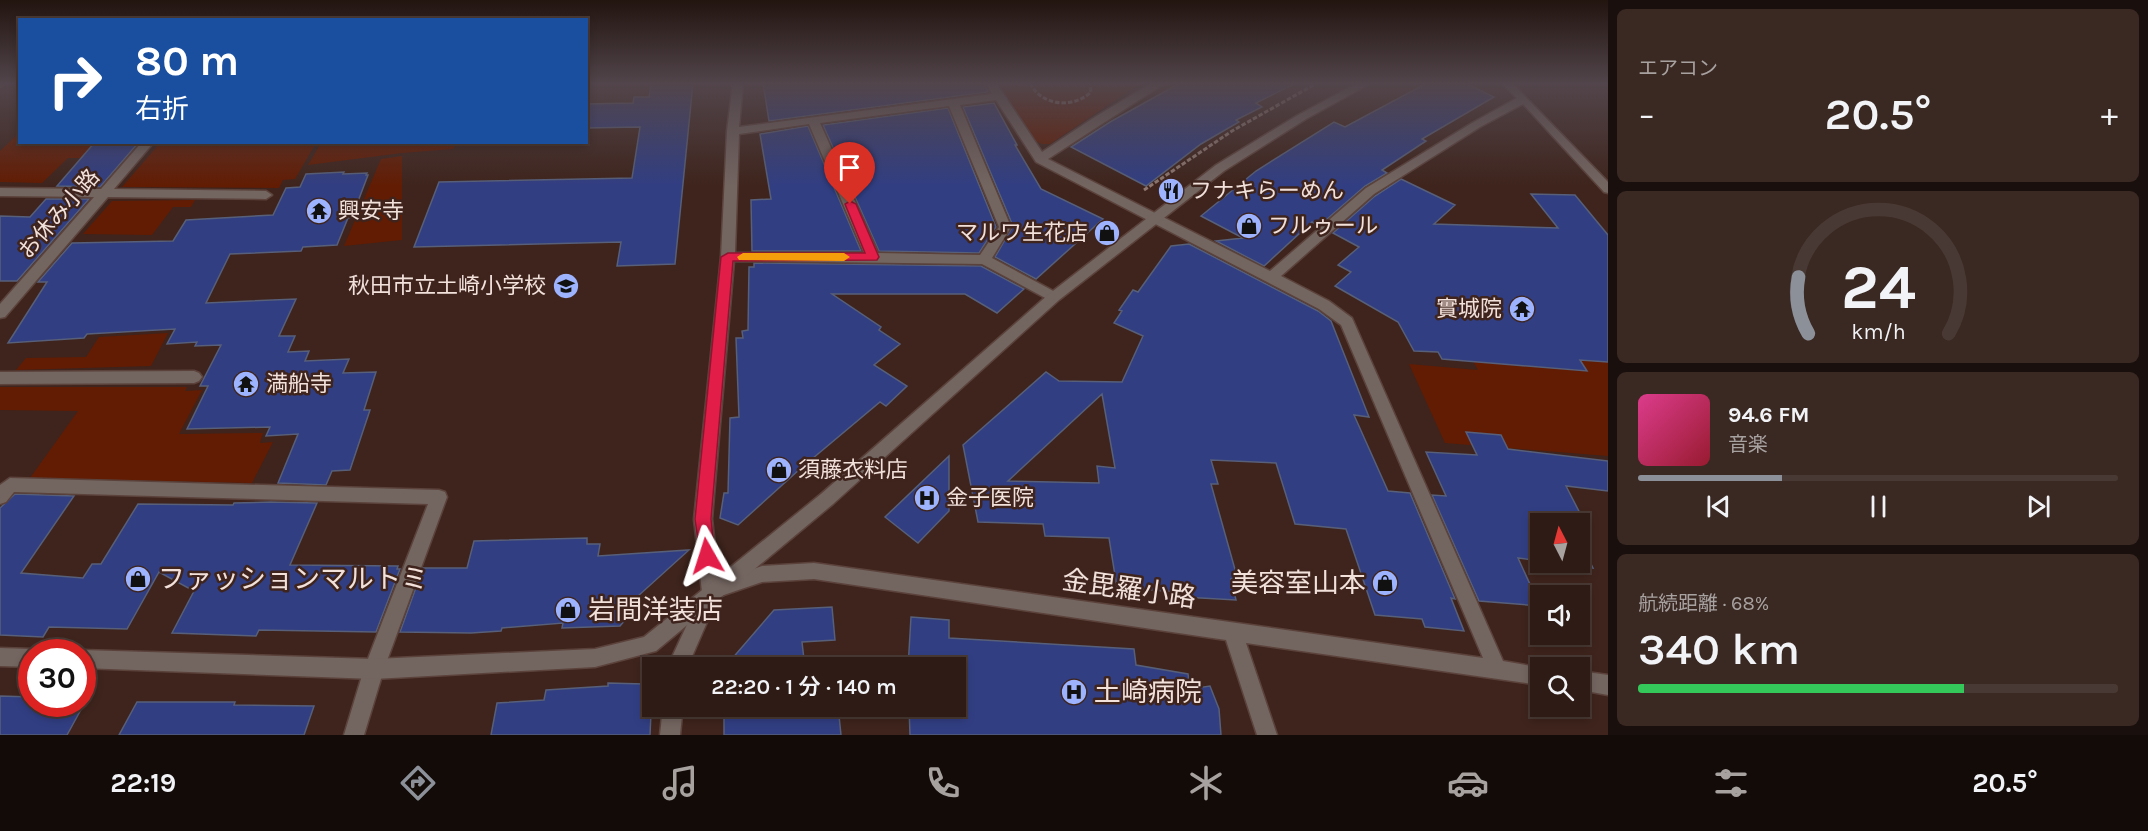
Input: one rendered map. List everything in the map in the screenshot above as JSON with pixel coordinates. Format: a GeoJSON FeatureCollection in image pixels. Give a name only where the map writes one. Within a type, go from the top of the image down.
{"type":"FeatureCollection","features":[{"type":"Feature","properties":{"kind":"street"},"geometry":{"type":"LineString","coordinates":[[682,657],[711,592],[703,519],[728,257],[734,117]]}},
{"type":"Feature","properties":{"kind":"street"},"geometry":{"type":"LineString","coordinates":[[733,131],[847,117]]}},
{"type":"Feature","properties":{"kind":"street"},"geometry":{"type":"LineString","coordinates":[[959,117],[1005,227],[984,261]]}},
{"type":"Feature","properties":{"kind":"street"},"geometry":{"type":"LineString","coordinates":[[1013,117],[1040,159],[1324,305],[1347,322],[1497,669]]}},
{"type":"Feature","properties":{"kind":"street"},"geometry":{"type":"LineString","coordinates":[[1040,159],[1102,117]]}},
{"type":"Feature","properties":{"kind":"street"},"geometry":{"type":"LineString","coordinates":[[96,659],[374,669],[595,658],[649,645],[827,499],[1054,297],[1220,168],[1302,117]]}},
{"type":"Feature","properties":{"kind":"street"},"geometry":{"type":"LineString","coordinates":[[1271,277],[1370,191],[1490,117]]}},
{"type":"Feature","properties":{"kind":"street"},"geometry":{"type":"LineString","coordinates":[[1541,117],[1608,189]]}},
{"type":"Feature","properties":{"kind":"street"},"geometry":{"type":"LineString","coordinates":[[814,122],[873,257]]}},
{"type":"Feature","properties":{"kind":"street","name":"お休み小路"},"geometry":{"type":"LineString","coordinates":[[0,313],[147,144]]}},
{"type":"Feature","properties":{"kind":"street"},"geometry":{"type":"LineString","coordinates":[[0,192],[266,195]]}},
{"type":"Feature","properties":{"kind":"street"},"geometry":{"type":"LineString","coordinates":[[728,257],[873,257],[984,261],[1054,297]]}},
{"type":"Feature","properties":{"kind":"street"},"geometry":{"type":"LineString","coordinates":[[0,378],[194,377]]}},
{"type":"Feature","properties":{"kind":"street"},"geometry":{"type":"LineString","coordinates":[[0,497],[10,485],[439,497],[374,669],[354,735]]}},
{"type":"Feature","properties":{"kind":"street","name":"金毘羅小路"},"geometry":{"type":"LineString","coordinates":[[711,592],[762,574],[814,571],[1530,674]]}},
{"type":"Feature","properties":{"kind":"street"},"geometry":{"type":"LineString","coordinates":[[1233,631],[1267,735]]}},
{"type":"Feature","properties":{"kind":"street"},"geometry":{"type":"LineString","coordinates":[[0,657],[18,658]]}},
{"type":"Feature","properties":{"kind":"street"},"geometry":{"type":"LineString","coordinates":[[1590,682],[1608,685]]}},
{"type":"Feature","properties":{"kind":"street"},"geometry":{"type":"LineString","coordinates":[[670,735],[672,717]]}},
{"type":"Feature","properties":{"kind":"path"},"geometry":{"type":"LineString","coordinates":[[1123,203],[1256,117]]}},
{"type":"Feature","properties":{"kind":"shaded area"},"geometry":{"type":"Polygon","coordinates":[[[1020,117],[1090,117],[1050,144],[1035,141],[1020,117]]]}},
{"type":"Feature","properties":{"kind":"shaded area"},"geometry":{"type":"Polygon","coordinates":[[[18,134],[18,144],[29,144],[28,146],[93,144],[81,158],[68,158],[42,183],[0,182],[0,151],[18,134]]]}},
{"type":"Feature","properties":{"kind":"shaded area"},"geometry":{"type":"Polygon","coordinates":[[[159,144],[315,144],[295,179],[283,180],[279,188],[122,187],[159,144]]]}},
{"type":"Feature","properties":{"kind":"shaded area"},"geometry":{"type":"Polygon","coordinates":[[[320,144],[456,144],[453,149],[308,165],[320,144]]]}},
{"type":"Feature","properties":{"kind":"shaded area"},"geometry":{"type":"Polygon","coordinates":[[[402,156],[402,240],[344,246],[381,159],[402,156]]]}},
{"type":"Feature","properties":{"kind":"shaded area"},"geometry":{"type":"Polygon","coordinates":[[[195,200],[191,207],[173,207],[152,235],[83,234],[112,201],[195,200]]]}},
{"type":"Feature","properties":{"kind":"shaded area"},"geometry":{"type":"Polygon","coordinates":[[[1608,306],[1608,456],[1445,443],[1409,364],[1478,370],[1452,323],[1608,306]]]}},
{"type":"Feature","properties":{"kind":"shaded area"},"geometry":{"type":"Polygon","coordinates":[[[168,333],[151,366],[16,370],[26,358],[86,357],[99,337],[168,333]]]}},
{"type":"Feature","properties":{"kind":"shaded area"},"geometry":{"type":"Polygon","coordinates":[[[0,387],[187,387],[185,391],[202,390],[179,434],[263,433],[260,443],[273,442],[252,483],[30,478],[78,411],[0,410],[0,387]]]}},
{"type":"Feature","properties":{"kind":"building"},"geometry":{"type":"Polygon","coordinates":[[[588,117],[690,117],[675,264],[617,266],[621,242],[414,247],[439,182],[632,178],[640,127],[588,128],[588,117]]]}},
{"type":"Feature","properties":{"kind":"building"},"geometry":{"type":"Polygon","coordinates":[[[768,117],[797,117],[769,121],[768,117]]]}},
{"type":"Feature","properties":{"kind":"building"},"geometry":{"type":"Polygon","coordinates":[[[880,117],[952,117],[996,227],[979,253],[879,251],[823,125],[880,117]]]}},
{"type":"Feature","properties":{"kind":"building"},"geometry":{"type":"Polygon","coordinates":[[[967,117],[1002,117],[1041,189],[1103,219],[1036,279],[995,257],[1013,226],[967,117]]]}},
{"type":"Feature","properties":{"kind":"building"},"geometry":{"type":"Polygon","coordinates":[[[1118,117],[1241,117],[1236,120],[1239,122],[1201,144],[1146,186],[1071,147],[1118,117]]]}},
{"type":"Feature","properties":{"kind":"building"},"geometry":{"type":"Polygon","coordinates":[[[1363,117],[1459,117],[1422,139],[1426,141],[1382,170],[1387,173],[1365,186],[1319,226],[1312,222],[1264,266],[1216,241],[1243,238],[1201,216],[1256,171],[1334,122],[1345,127],[1363,117]]]}},
{"type":"Feature","properties":{"kind":"building"},"geometry":{"type":"Polygon","coordinates":[[[808,126],[861,251],[752,251],[751,200],[771,199],[760,134],[808,126]]]}},
{"type":"Feature","properties":{"kind":"building"},"geometry":{"type":"Polygon","coordinates":[[[93,144],[137,144],[100,187],[57,186],[93,144]]]}},
{"type":"Feature","properties":{"kind":"building"},"geometry":{"type":"Polygon","coordinates":[[[344,172],[343,174],[367,173],[368,175],[352,217],[348,218],[337,245],[303,247],[301,251],[230,254],[206,303],[296,299],[279,336],[295,336],[288,352],[309,351],[305,361],[349,359],[343,373],[376,372],[364,410],[370,410],[350,470],[332,471],[326,485],[278,483],[298,434],[266,436],[270,427],[187,429],[208,386],[200,386],[221,345],[195,346],[197,342],[167,344],[175,329],[87,334],[84,338],[8,343],[47,282],[38,282],[72,243],[173,241],[186,220],[273,215],[286,188],[300,187],[306,174],[344,172]]]}},
{"type":"Feature","properties":{"kind":"building"},"geometry":{"type":"Polygon","coordinates":[[[1401,179],[1455,205],[1434,224],[1558,228],[1531,194],[1575,195],[1608,235],[1608,362],[1580,360],[1587,371],[1442,359],[1438,352],[1414,351],[1398,322],[1335,286],[1351,272],[1338,265],[1359,247],[1333,233],[1375,196],[1401,179]]]}},
{"type":"Feature","properties":{"kind":"building"},"geometry":{"type":"Polygon","coordinates":[[[46,199],[89,199],[17,281],[0,281],[0,216],[30,217],[46,199]]]}},
{"type":"Feature","properties":{"kind":"building"},"geometry":{"type":"Polygon","coordinates":[[[1189,244],[1318,311],[1331,321],[1369,417],[1354,415],[1388,491],[1410,493],[1455,599],[1451,598],[1464,631],[1425,627],[1422,619],[1375,615],[1346,529],[1295,524],[1276,463],[1211,460],[1218,484],[1211,484],[1238,580],[1231,579],[1236,600],[1183,597],[1182,592],[1117,588],[1109,538],[1045,536],[1043,524],[978,522],[963,445],[1046,372],[1059,381],[1122,382],[1143,336],[1114,323],[1122,311],[1119,310],[1133,290],[1138,292],[1171,246],[1189,244]],[[1102,394],[1008,481],[1099,483],[1097,466],[1115,468],[1102,394]]]}},
{"type":"Feature","properties":{"kind":"building"},"geometry":{"type":"Polygon","coordinates":[[[754,263],[981,266],[1024,289],[997,313],[965,294],[832,294],[881,327],[879,330],[900,344],[874,365],[907,386],[886,406],[880,402],[738,525],[720,518],[724,493],[728,493],[730,418],[739,417],[736,338],[743,338],[742,331],[748,330],[749,267],[754,267],[754,263]]]}},
{"type":"Feature","properties":{"kind":"building"},"geometry":{"type":"Polygon","coordinates":[[[1466,432],[1501,435],[1508,449],[1608,461],[1608,491],[1566,486],[1580,513],[1530,513],[1530,560],[1518,558],[1530,585],[1530,605],[1479,601],[1432,495],[1446,496],[1426,452],[1477,455],[1466,432]]]}},
{"type":"Feature","properties":{"kind":"building"},"geometry":{"type":"Polygon","coordinates":[[[949,456],[949,511],[918,543],[885,517],[949,456]]]}},
{"type":"Feature","properties":{"kind":"building"},"geometry":{"type":"Polygon","coordinates":[[[15,494],[74,496],[21,573],[83,578],[92,564],[101,564],[138,504],[233,505],[234,503],[271,502],[317,503],[290,565],[398,566],[397,569],[400,569],[376,632],[259,630],[256,636],[172,633],[194,591],[159,572],[127,629],[49,627],[43,637],[0,635],[0,508],[15,494]]]}},
{"type":"Feature","properties":{"kind":"building"},"geometry":{"type":"Polygon","coordinates":[[[587,538],[587,544],[600,544],[598,556],[689,550],[638,596],[637,606],[620,626],[562,628],[563,623],[471,633],[400,632],[423,568],[467,568],[474,541],[587,538]]]}},
{"type":"Feature","properties":{"kind":"building"},"geometry":{"type":"Polygon","coordinates":[[[832,607],[835,640],[802,642],[804,657],[733,657],[774,610],[832,607]]]}},
{"type":"Feature","properties":{"kind":"building"},"geometry":{"type":"Polygon","coordinates":[[[911,617],[949,620],[949,638],[1134,649],[1136,665],[1188,674],[1190,689],[1210,686],[1219,709],[1221,735],[910,735],[909,717],[966,717],[966,657],[909,657],[911,617]]]}},
{"type":"Feature","properties":{"kind":"building"},"geometry":{"type":"Polygon","coordinates":[[[608,683],[642,684],[642,717],[651,717],[650,735],[491,735],[497,703],[544,700],[546,690],[608,686],[608,683]]]}},
{"type":"Feature","properties":{"kind":"building"},"geometry":{"type":"Polygon","coordinates":[[[0,696],[18,697],[18,717],[77,717],[67,735],[0,735],[0,696]]]}},
{"type":"Feature","properties":{"kind":"building"},"geometry":{"type":"Polygon","coordinates":[[[137,702],[235,702],[234,705],[314,706],[304,735],[119,735],[137,702]]]}},
{"type":"Feature","properties":{"kind":"building"},"geometry":{"type":"Polygon","coordinates":[[[724,717],[839,717],[841,735],[724,735],[724,717]]]}},
{"type":"Feature","properties":{"kind":"slow traffic"},"geometry":{"type":"LineString","coordinates":[[743,257],[844,257]]}},
{"type":"Feature","properties":{"kind":"place","name":"フナキらーめん"},"geometry":{"type":"Point","coordinates":[1171,191]}},
{"type":"Feature","properties":{"kind":"place","name":"興安寺"},"geometry":{"type":"Point","coordinates":[319,211]}},
{"type":"Feature","properties":{"kind":"place","name":"フルゥール"},"geometry":{"type":"Point","coordinates":[1249,226]}},
{"type":"Feature","properties":{"kind":"place","name":"マルワ生花店"},"geometry":{"type":"Point","coordinates":[1107,233]}},
{"type":"Feature","properties":{"kind":"place","name":"秋田市立土崎小学校"},"geometry":{"type":"Point","coordinates":[566,286]}},
{"type":"Feature","properties":{"kind":"place","name":"實城院"},"geometry":{"type":"Point","coordinates":[1522,309]}},
{"type":"Feature","properties":{"kind":"place","name":"満船寺"},"geometry":{"type":"Point","coordinates":[246,384]}},
{"type":"Feature","properties":{"kind":"place","name":"須藤衣料店"},"geometry":{"type":"Point","coordinates":[779,470]}},
{"type":"Feature","properties":{"kind":"place","name":"金子医院"},"geometry":{"type":"Point","coordinates":[927,498]}},
{"type":"Feature","properties":{"kind":"place","name":"ファッションマルトミ"},"geometry":{"type":"Point","coordinates":[138,579]}},
{"type":"Feature","properties":{"kind":"place","name":"美容室山本"},"geometry":{"type":"Point","coordinates":[1385,583]}},
{"type":"Feature","properties":{"kind":"place","name":"岩間洋装店"},"geometry":{"type":"Point","coordinates":[568,610]}},
{"type":"Feature","properties":{"kind":"place","name":"土崎病院"},"geometry":{"type":"Point","coordinates":[1074,692]}},
{"type":"Feature","properties":{"kind":"route"},"geometry":{"type":"LineString","coordinates":[[707,556],[703,519],[728,257],[873,257],[850,204]]}}]}
